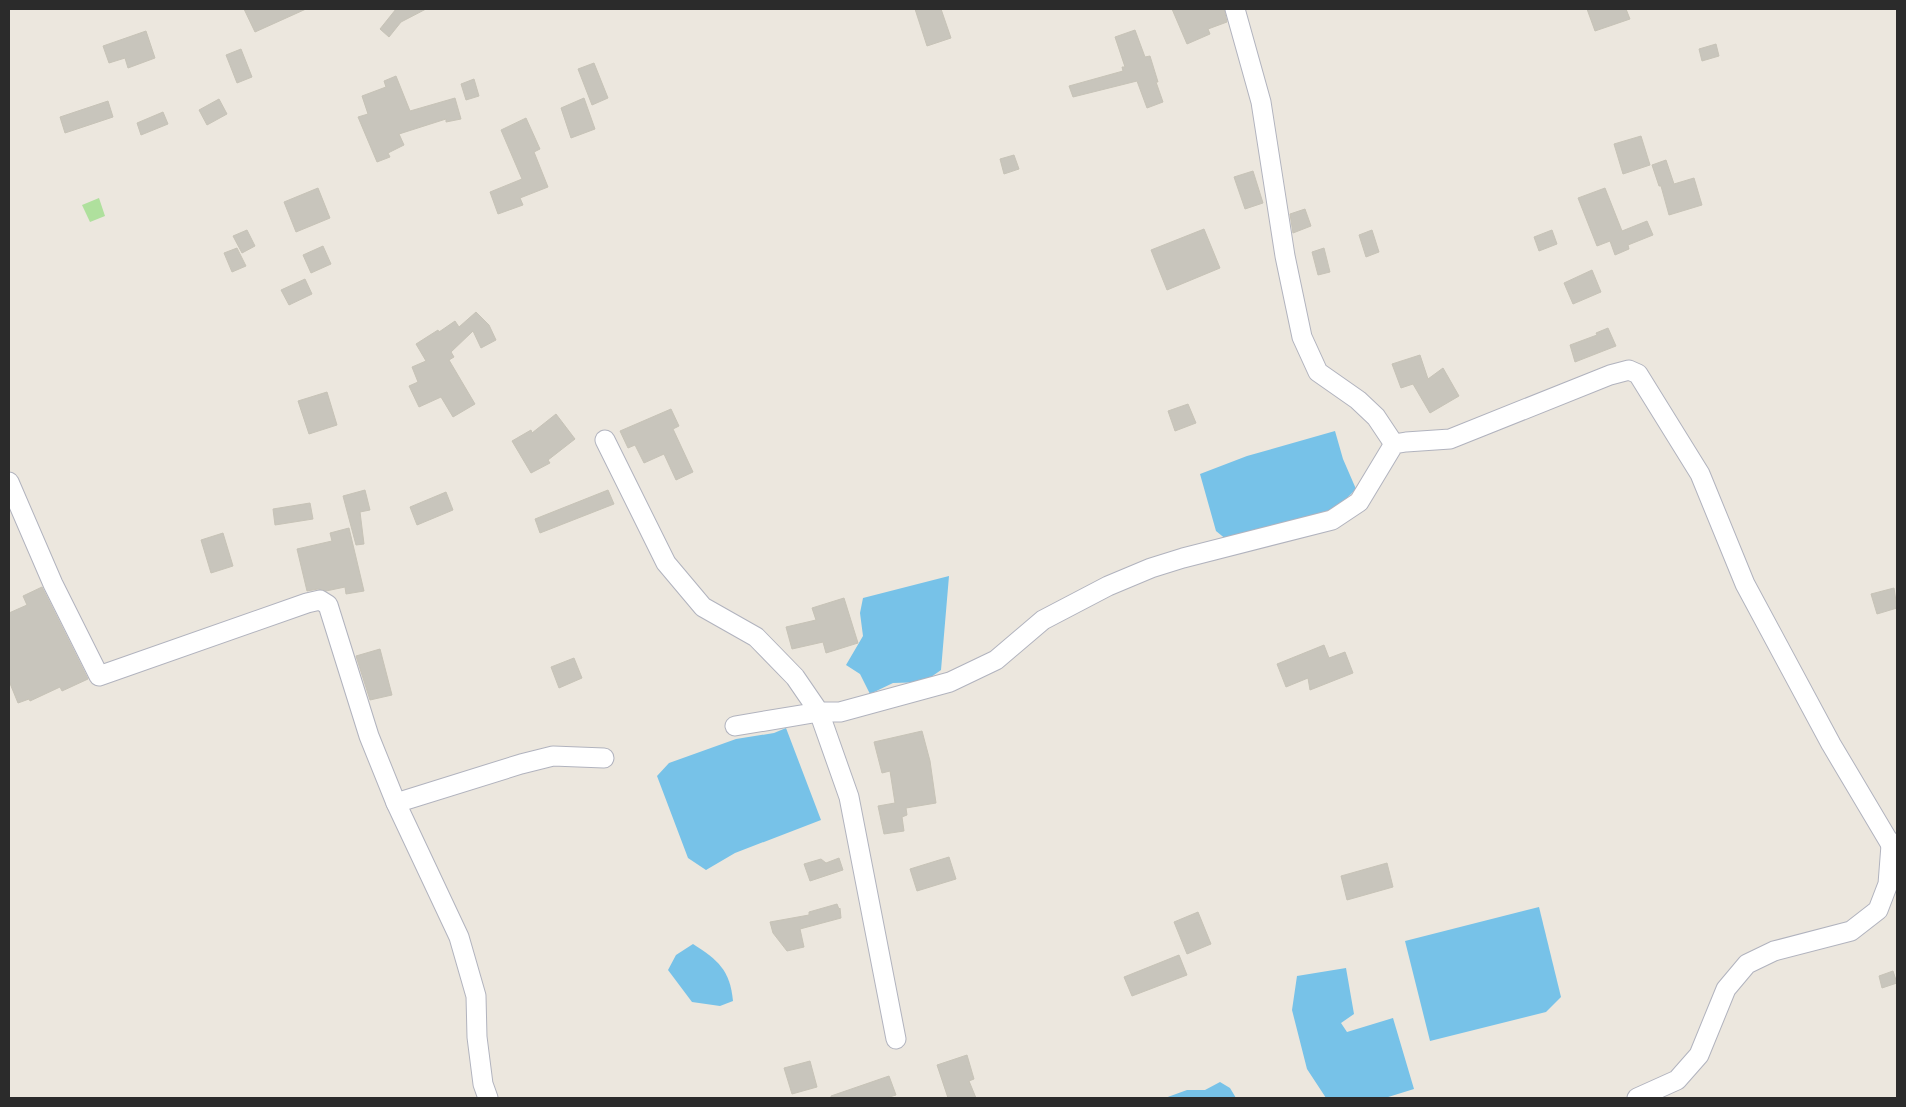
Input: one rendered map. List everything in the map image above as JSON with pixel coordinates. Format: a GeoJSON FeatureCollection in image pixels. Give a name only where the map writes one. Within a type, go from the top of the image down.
{"type":"FeatureCollection","features":[{"type":"Feature","properties":{"kind":"street"},"geometry":{"type":"LineString","coordinates":[[1235,9],[1261,102],[1285,256],[1302,337],[1318,372],[1358,400],[1376,417],[1394,444]]}},
{"type":"Feature","properties":{"kind":"street"},"geometry":{"type":"LineString","coordinates":[[735,726],[820,712],[840,712],[950,682],[996,660],[1043,620],[1108,586],[1151,568],[1183,558],[1332,520],[1359,502],[1394,444],[1450,438],[1610,375],[1629,370],[1638,374],[1700,474],[1745,584],[1831,744],[1894,844],[1888,884],[1878,910],[1851,931],[1774,951],[1747,964],[1726,989],[1699,1055],[1677,1080],[1637,1098]]}},
{"type":"Feature","properties":{"kind":"street"},"geometry":{"type":"LineString","coordinates":[[605,440],[666,563],[703,607],[756,637],[795,677],[820,712],[849,797],[896,1039]]}},
{"type":"Feature","properties":{"kind":"street"},"geometry":{"type":"LineString","coordinates":[[9,482],[17,505],[99,676],[307,603],[320,600],[328,605],[369,736],[396,803],[460,937],[476,996],[477,1037],[482,1084],[488,1098]]}},
{"type":"Feature","properties":{"kind":"street"},"geometry":{"type":"LineString","coordinates":[[396,803],[521,764],[554,756],[604,758]]}},
{"type":"Feature","properties":{"kind":"green space"},"geometry":{"type":"Polygon","coordinates":[[[99,198],[105,216],[90,222],[82,205],[99,198]]]}},
{"type":"Feature","properties":{"kind":"water"},"geometry":{"type":"Polygon","coordinates":[[[1335,431],[1343,459],[1356,489],[1337,508],[1227,540],[1216,531],[1200,474],[1247,456],[1335,431]]]}},
{"type":"Feature","properties":{"kind":"water"},"geometry":{"type":"Polygon","coordinates":[[[949,576],[941,670],[924,682],[893,683],[870,694],[860,674],[846,665],[863,636],[860,613],[863,598],[949,576]]]}},
{"type":"Feature","properties":{"kind":"water"},"geometry":{"type":"Polygon","coordinates":[[[786,728],[821,820],[735,853],[706,870],[688,858],[657,776],[669,763],[736,739],[774,733],[786,728]]]}},
{"type":"Feature","properties":{"kind":"water"},"geometry":{"type":"Polygon","coordinates":[[[1539,907],[1561,997],[1546,1012],[1430,1041],[1405,941],[1539,907]]]}},
{"type":"Feature","properties":{"kind":"water"},"geometry":{"type":"Polygon","coordinates":[[[693,944],[716,961],[726,974],[733,1001],[720,1006],[692,1002],[668,970],[676,955],[693,944]]]}},
{"type":"Feature","properties":{"kind":"water"},"geometry":{"type":"Polygon","coordinates":[[[1346,968],[1354,1014],[1341,1023],[1347,1032],[1393,1018],[1414,1089],[1385,1098],[1326,1098],[1307,1069],[1292,1010],[1297,976],[1346,968]]]}},
{"type":"Feature","properties":{"kind":"water"},"geometry":{"type":"Polygon","coordinates":[[[1220,1082],[1230,1088],[1236,1098],[1165,1098],[1187,1090],[1205,1090],[1220,1082]]]}},
{"type":"Feature","properties":{"kind":"building"},"geometry":{"type":"Polygon","coordinates":[[[244,9],[306,9],[255,32],[244,9]]]}},
{"type":"Feature","properties":{"kind":"building"},"geometry":{"type":"Polygon","coordinates":[[[396,9],[426,9],[401,22],[389,37],[380,29],[396,9]]]}},
{"type":"Feature","properties":{"kind":"building"},"geometry":{"type":"Polygon","coordinates":[[[915,9],[941,9],[951,38],[927,46],[915,9]]]}},
{"type":"Feature","properties":{"kind":"building"},"geometry":{"type":"Polygon","coordinates":[[[1172,9],[1224,9],[1227,22],[1208,29],[1210,34],[1187,44],[1172,9]]]}},
{"type":"Feature","properties":{"kind":"building"},"geometry":{"type":"Polygon","coordinates":[[[1587,9],[1626,9],[1630,19],[1595,31],[1587,9]]]}},
{"type":"Feature","properties":{"kind":"building"},"geometry":{"type":"Polygon","coordinates":[[[1135,30],[1145,57],[1150,56],[1163,102],[1147,108],[1137,81],[1073,97],[1069,86],[1123,71],[1122,67],[1125,67],[1115,37],[1135,30]]]}},
{"type":"Feature","properties":{"kind":"building"},"geometry":{"type":"Polygon","coordinates":[[[146,31],[155,58],[128,68],[125,58],[109,63],[103,46],[146,31]]]}},
{"type":"Feature","properties":{"kind":"building"},"geometry":{"type":"Polygon","coordinates":[[[1716,44],[1719,56],[1702,61],[1699,49],[1716,44]]]}},
{"type":"Feature","properties":{"kind":"building"},"geometry":{"type":"Polygon","coordinates":[[[241,49],[252,77],[237,83],[226,55],[241,49]]]}},
{"type":"Feature","properties":{"kind":"building"},"geometry":{"type":"Polygon","coordinates":[[[594,63],[608,98],[592,105],[578,69],[594,63]]]}},
{"type":"Feature","properties":{"kind":"building"},"geometry":{"type":"Polygon","coordinates":[[[396,76],[410,111],[455,98],[461,119],[446,122],[446,119],[399,134],[404,145],[388,153],[390,157],[377,162],[358,117],[368,114],[362,96],[386,87],[384,81],[396,76]]]}},
{"type":"Feature","properties":{"kind":"building"},"geometry":{"type":"Polygon","coordinates":[[[474,79],[479,96],[466,100],[461,84],[474,79]]]}},
{"type":"Feature","properties":{"kind":"building"},"geometry":{"type":"Polygon","coordinates":[[[584,98],[595,129],[571,138],[561,108],[584,98]]]}},
{"type":"Feature","properties":{"kind":"building"},"geometry":{"type":"Polygon","coordinates":[[[219,99],[227,114],[207,125],[199,110],[219,99]]]}},
{"type":"Feature","properties":{"kind":"building"},"geometry":{"type":"Polygon","coordinates":[[[108,101],[113,117],[65,133],[60,117],[108,101]]]}},
{"type":"Feature","properties":{"kind":"building"},"geometry":{"type":"Polygon","coordinates":[[[163,112],[168,124],[141,135],[137,123],[163,112]]]}},
{"type":"Feature","properties":{"kind":"building"},"geometry":{"type":"Polygon","coordinates":[[[526,118],[540,149],[534,152],[548,187],[520,198],[523,205],[498,214],[490,192],[522,179],[501,130],[526,118]]]}},
{"type":"Feature","properties":{"kind":"building"},"geometry":{"type":"Polygon","coordinates":[[[1641,136],[1650,165],[1623,174],[1614,144],[1641,136]]]}},
{"type":"Feature","properties":{"kind":"building"},"geometry":{"type":"Polygon","coordinates":[[[1014,155],[1019,169],[1004,174],[1000,159],[1014,155]]]}},
{"type":"Feature","properties":{"kind":"building"},"geometry":{"type":"Polygon","coordinates":[[[1666,160],[1674,184],[1694,178],[1702,205],[1669,215],[1661,186],[1659,186],[1652,165],[1666,160]]]}},
{"type":"Feature","properties":{"kind":"building"},"geometry":{"type":"Polygon","coordinates":[[[1253,171],[1263,203],[1245,209],[1234,177],[1253,171]]]}},
{"type":"Feature","properties":{"kind":"building"},"geometry":{"type":"Polygon","coordinates":[[[318,188],[330,218],[296,232],[284,202],[318,188]]]}},
{"type":"Feature","properties":{"kind":"building"},"geometry":{"type":"Polygon","coordinates":[[[1605,188],[1622,231],[1647,221],[1653,235],[1628,245],[1629,249],[1615,255],[1610,241],[1597,246],[1578,198],[1605,188]]]}},
{"type":"Feature","properties":{"kind":"building"},"geometry":{"type":"Polygon","coordinates":[[[1305,209],[1311,226],[1293,233],[1290,214],[1305,209]]]}},
{"type":"Feature","properties":{"kind":"building"},"geometry":{"type":"Polygon","coordinates":[[[1204,229],[1220,268],[1167,290],[1151,250],[1204,229]]]}},
{"type":"Feature","properties":{"kind":"building"},"geometry":{"type":"Polygon","coordinates":[[[247,230],[255,246],[242,253],[233,236],[247,230]]]}},
{"type":"Feature","properties":{"kind":"building"},"geometry":{"type":"Polygon","coordinates":[[[1372,230],[1379,252],[1366,257],[1359,235],[1372,230]]]}},
{"type":"Feature","properties":{"kind":"building"},"geometry":{"type":"Polygon","coordinates":[[[1552,230],[1557,244],[1539,251],[1534,237],[1552,230]]]}},
{"type":"Feature","properties":{"kind":"building"},"geometry":{"type":"Polygon","coordinates":[[[323,246],[331,264],[311,273],[303,255],[323,246]]]}},
{"type":"Feature","properties":{"kind":"building"},"geometry":{"type":"Polygon","coordinates":[[[237,248],[246,266],[232,272],[224,253],[237,248]]]}},
{"type":"Feature","properties":{"kind":"building"},"geometry":{"type":"Polygon","coordinates":[[[1324,248],[1330,272],[1318,275],[1312,252],[1324,248]]]}},
{"type":"Feature","properties":{"kind":"building"},"geometry":{"type":"Polygon","coordinates":[[[1592,270],[1601,292],[1573,304],[1564,283],[1592,270]]]}},
{"type":"Feature","properties":{"kind":"building"},"geometry":{"type":"Polygon","coordinates":[[[305,279],[312,294],[289,305],[281,290],[305,279]]]}},
{"type":"Feature","properties":{"kind":"building"},"geometry":{"type":"Polygon","coordinates":[[[476,312],[489,325],[496,340],[481,348],[473,331],[451,352],[454,357],[449,360],[475,404],[453,417],[441,397],[419,407],[409,386],[418,382],[412,367],[426,361],[416,344],[455,321],[459,327],[476,312]]]}},
{"type":"Feature","properties":{"kind":"building"},"geometry":{"type":"Polygon","coordinates":[[[1608,328],[1616,346],[1575,362],[1570,345],[1597,335],[1596,333],[1608,328]]]}},
{"type":"Feature","properties":{"kind":"building"},"geometry":{"type":"Polygon","coordinates":[[[1420,355],[1428,379],[1443,368],[1459,396],[1430,413],[1413,384],[1401,388],[1392,364],[1420,355]]]}},
{"type":"Feature","properties":{"kind":"building"},"geometry":{"type":"Polygon","coordinates":[[[327,392],[337,425],[309,434],[298,401],[327,392]]]}},
{"type":"Feature","properties":{"kind":"building"},"geometry":{"type":"Polygon","coordinates":[[[1188,404],[1196,423],[1175,431],[1168,411],[1188,404]]]}},
{"type":"Feature","properties":{"kind":"building"},"geometry":{"type":"Polygon","coordinates":[[[671,409],[679,426],[673,429],[693,472],[676,480],[664,454],[644,463],[635,445],[628,448],[620,431],[671,409]]]}},
{"type":"Feature","properties":{"kind":"building"},"geometry":{"type":"Polygon","coordinates":[[[556,414],[575,439],[548,460],[550,463],[531,473],[512,441],[531,430],[532,433],[556,414]]]}},
{"type":"Feature","properties":{"kind":"building"},"geometry":{"type":"Polygon","coordinates":[[[365,490],[370,510],[360,512],[364,544],[356,545],[343,496],[365,490]]]}},
{"type":"Feature","properties":{"kind":"building"},"geometry":{"type":"Polygon","coordinates":[[[608,490],[614,504],[540,533],[535,519],[608,490]]]}},
{"type":"Feature","properties":{"kind":"building"},"geometry":{"type":"Polygon","coordinates":[[[446,492],[453,510],[417,525],[410,507],[446,492]]]}},
{"type":"Feature","properties":{"kind":"building"},"geometry":{"type":"Polygon","coordinates":[[[310,503],[313,519],[275,525],[273,509],[310,503]]]}},
{"type":"Feature","properties":{"kind":"building"},"geometry":{"type":"Polygon","coordinates":[[[349,528],[364,591],[346,594],[345,587],[326,591],[318,589],[307,591],[297,549],[332,541],[330,533],[349,528]]]}},
{"type":"Feature","properties":{"kind":"building"},"geometry":{"type":"Polygon","coordinates":[[[223,533],[233,566],[211,573],[201,540],[223,533]]]}},
{"type":"Feature","properties":{"kind":"building"},"geometry":{"type":"Polygon","coordinates":[[[42,587],[88,679],[62,691],[60,687],[30,701],[29,699],[18,703],[9,681],[9,613],[27,605],[23,596],[42,587]]]}},
{"type":"Feature","properties":{"kind":"building"},"geometry":{"type":"Polygon","coordinates":[[[1894,588],[1897,608],[1877,614],[1871,594],[1894,588]]]}},
{"type":"Feature","properties":{"kind":"building"},"geometry":{"type":"Polygon","coordinates":[[[844,598],[858,643],[826,653],[823,642],[792,649],[786,627],[816,620],[812,608],[844,598]]]}},
{"type":"Feature","properties":{"kind":"building"},"geometry":{"type":"Polygon","coordinates":[[[1324,645],[1329,658],[1345,652],[1353,673],[1310,690],[1308,678],[1286,687],[1277,664],[1324,645]]]}},
{"type":"Feature","properties":{"kind":"building"},"geometry":{"type":"Polygon","coordinates":[[[380,649],[392,695],[370,700],[356,656],[380,649]]]}},
{"type":"Feature","properties":{"kind":"building"},"geometry":{"type":"Polygon","coordinates":[[[574,658],[582,678],[559,688],[551,667],[574,658]]]}},
{"type":"Feature","properties":{"kind":"building"},"geometry":{"type":"Polygon","coordinates":[[[922,731],[930,761],[936,803],[906,808],[907,815],[902,817],[904,831],[884,834],[878,806],[895,803],[890,771],[882,773],[874,742],[922,731]]]}},
{"type":"Feature","properties":{"kind":"building"},"geometry":{"type":"Polygon","coordinates":[[[949,857],[956,879],[917,891],[910,869],[949,857]]]}},
{"type":"Feature","properties":{"kind":"building"},"geometry":{"type":"Polygon","coordinates":[[[839,858],[843,870],[810,881],[804,864],[821,859],[826,863],[839,858]]]}},
{"type":"Feature","properties":{"kind":"building"},"geometry":{"type":"Polygon","coordinates":[[[1387,863],[1393,887],[1347,900],[1341,876],[1387,863]]]}},
{"type":"Feature","properties":{"kind":"building"},"geometry":{"type":"Polygon","coordinates":[[[837,904],[840,908],[841,918],[800,929],[804,947],[787,951],[773,933],[770,922],[809,915],[809,912],[837,904]]]}},
{"type":"Feature","properties":{"kind":"building"},"geometry":{"type":"Polygon","coordinates":[[[1198,912],[1211,944],[1187,954],[1174,922],[1198,912]]]}},
{"type":"Feature","properties":{"kind":"building"},"geometry":{"type":"Polygon","coordinates":[[[1179,955],[1187,975],[1132,996],[1124,977],[1179,955]]]}},
{"type":"Feature","properties":{"kind":"building"},"geometry":{"type":"Polygon","coordinates":[[[1893,971],[1897,983],[1882,988],[1879,976],[1893,971]]]}},
{"type":"Feature","properties":{"kind":"building"},"geometry":{"type":"Polygon","coordinates":[[[967,1055],[974,1079],[969,1081],[976,1098],[948,1098],[937,1065],[967,1055]]]}},
{"type":"Feature","properties":{"kind":"building"},"geometry":{"type":"Polygon","coordinates":[[[810,1061],[817,1087],[792,1094],[784,1068],[810,1061]]]}},
{"type":"Feature","properties":{"kind":"building"},"geometry":{"type":"Polygon","coordinates":[[[889,1076],[896,1095],[886,1098],[831,1098],[831,1096],[889,1076]]]}}]}
